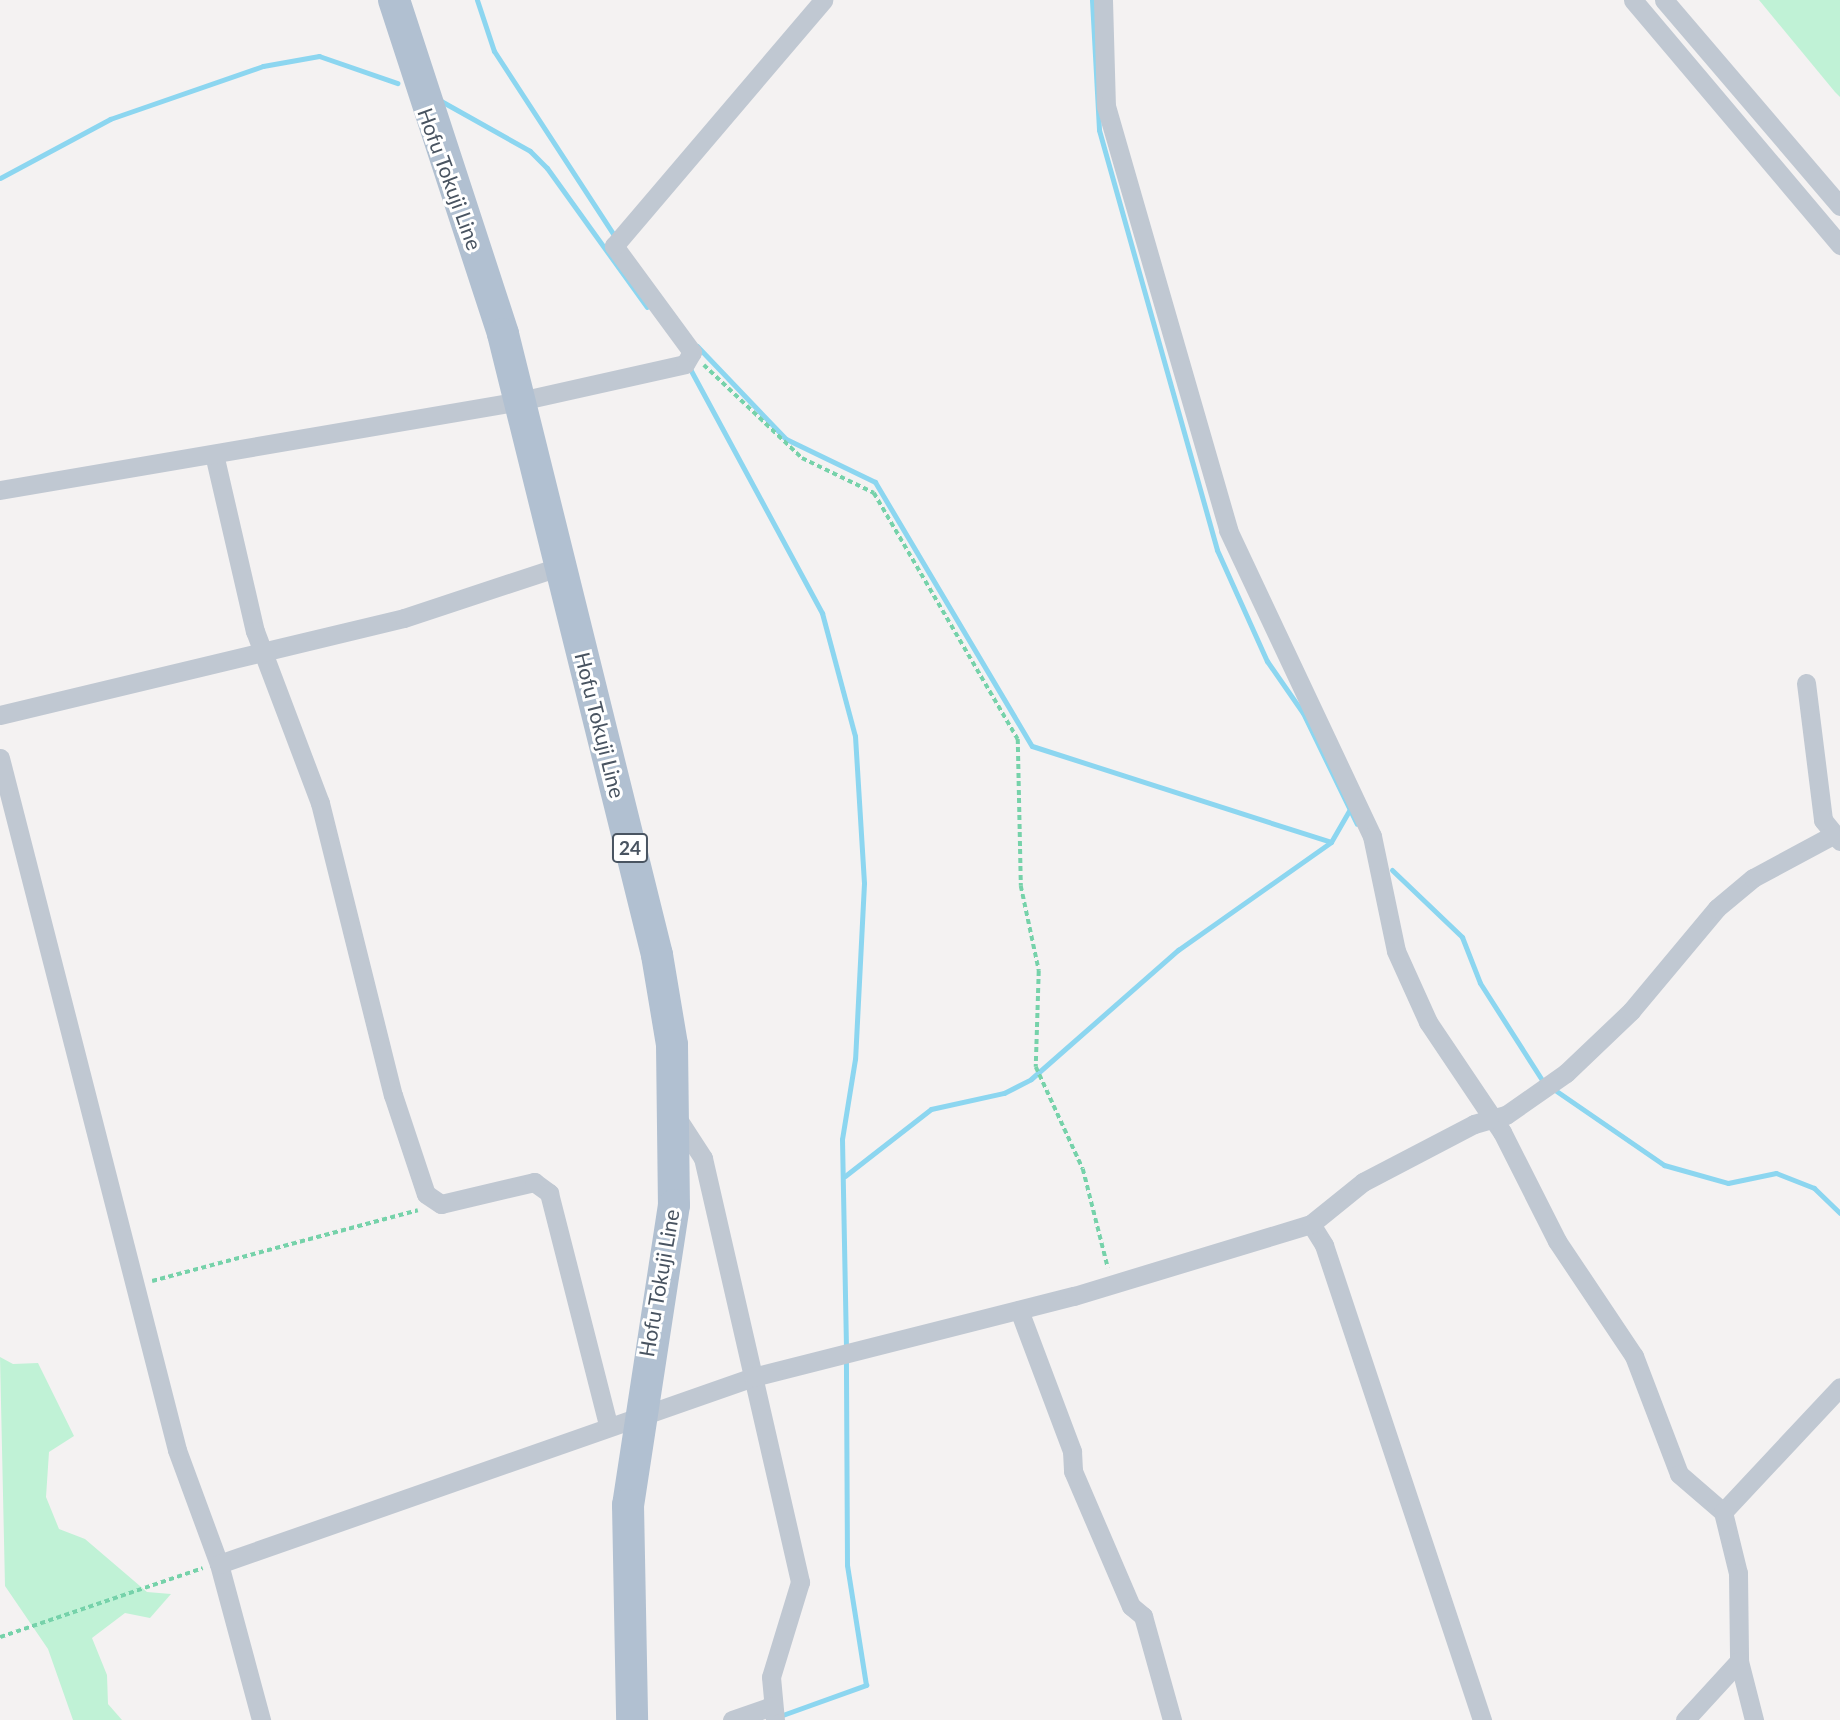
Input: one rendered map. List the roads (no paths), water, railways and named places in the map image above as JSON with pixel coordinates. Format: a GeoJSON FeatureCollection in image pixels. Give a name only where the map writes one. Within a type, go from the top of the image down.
{"type":"FeatureCollection","features":[{"type":"Feature","properties":{"kind":"main road","name":"Hofu Tokuji Line"},"geometry":{"type":"LineString","coordinates":[[394,0],[520,401],[657,955],[677,1118],[674,1205],[638,1416],[626,1579],[632,1720]]}},
{"type":"Feature","properties":{"kind":"street"},"geometry":{"type":"LineString","coordinates":[[0,490],[520,401],[674,368],[690,358],[614,246],[823,0]]}},
{"type":"Feature","properties":{"kind":"street"},"geometry":{"type":"LineString","coordinates":[[1103,0],[1106,106],[1228,530],[1372,836],[1386,913],[1408,981],[1493,1119],[1557,1241],[1634,1356],[1679,1474],[1723,1512],[1738,1573],[1739,1661],[1754,1720]]}},
{"type":"Feature","properties":{"kind":"street"},"geometry":{"type":"LineString","coordinates":[[1633,0],[1840,245]]}},
{"type":"Feature","properties":{"kind":"street"},"geometry":{"type":"LineString","coordinates":[[1664,0],[1840,206]]}},
{"type":"Feature","properties":{"kind":"street"},"geometry":{"type":"LineString","coordinates":[[214,454],[264,653],[330,835],[393,1095],[426,1194],[441,1204],[534,1182],[548,1193],[608,1425]]}},
{"type":"Feature","properties":{"kind":"street"},"geometry":{"type":"LineString","coordinates":[[0,715],[404,618],[561,566]]}},
{"type":"Feature","properties":{"kind":"street"},"geometry":{"type":"LineString","coordinates":[[219,1564],[608,1425],[753,1377],[1113,1285],[1311,1224],[1363,1182],[1506,1115],[1601,1043],[1717,908],[1753,878],[1837,838],[1824,820],[1806,683]]}},
{"type":"Feature","properties":{"kind":"street"},"geometry":{"type":"LineString","coordinates":[[0,758],[177,1450],[219,1564],[261,1720]]}},
{"type":"Feature","properties":{"kind":"street"},"geometry":{"type":"LineString","coordinates":[[677,1118],[703,1158],[800,1582],[771,1677],[774,1713],[732,1720]]}},
{"type":"Feature","properties":{"kind":"street"},"geometry":{"type":"LineString","coordinates":[[1311,1224],[1324,1245],[1482,1720]]}},
{"type":"Feature","properties":{"kind":"street"},"geometry":{"type":"LineString","coordinates":[[1019,1310],[1072,1451],[1073,1471],[1131,1606],[1143,1616],[1172,1720]]}},
{"type":"Feature","properties":{"kind":"street"},"geometry":{"type":"LineString","coordinates":[[1723,1512],[1840,1387]]}},
{"type":"Feature","properties":{"kind":"street"},"geometry":{"type":"LineString","coordinates":[[1685,1720],[1739,1661]]}},
{"type":"Feature","properties":{"kind":"waterway"},"geometry":{"type":"LineString","coordinates":[[477,0],[494,51],[616,238]]}},
{"type":"Feature","properties":{"kind":"waterway"},"geometry":{"type":"LineString","coordinates":[[1092,0],[1099,130],[1217,550],[1267,661],[1303,713],[1357,824]]}},
{"type":"Feature","properties":{"kind":"waterway"},"geometry":{"type":"LineString","coordinates":[[0,178],[110,119],[263,66],[319,56],[397,83]]}},
{"type":"Feature","properties":{"kind":"waterway"},"geometry":{"type":"LineString","coordinates":[[441,101],[530,151],[547,168],[647,307]]}},
{"type":"Feature","properties":{"kind":"waterway"},"geometry":{"type":"LineString","coordinates":[[697,346],[786,439],[875,482],[1032,746],[1331,842]]}},
{"type":"Feature","properties":{"kind":"waterway"},"geometry":{"type":"LineString","coordinates":[[689,367],[822,613],[855,736],[864,883],[855,1059],[842,1139],[846,1350]]}},
{"type":"Feature","properties":{"kind":"waterway"},"geometry":{"type":"LineString","coordinates":[[845,1176],[931,1109],[1004,1093],[1031,1079],[1178,950],[1331,842],[1349,811]]}},
{"type":"Feature","properties":{"kind":"waterway"},"geometry":{"type":"LineString","coordinates":[[1392,870],[1462,937],[1480,983],[1544,1083]]}},
{"type":"Feature","properties":{"kind":"waterway"},"geometry":{"type":"LineString","coordinates":[[1552,1088],[1664,1165],[1728,1183],[1776,1173],[1814,1188],[1840,1213]]}},
{"type":"Feature","properties":{"kind":"waterway"},"geometry":{"type":"LineString","coordinates":[[777,1717],[866,1685],[847,1565],[846,1360]]}}]}
